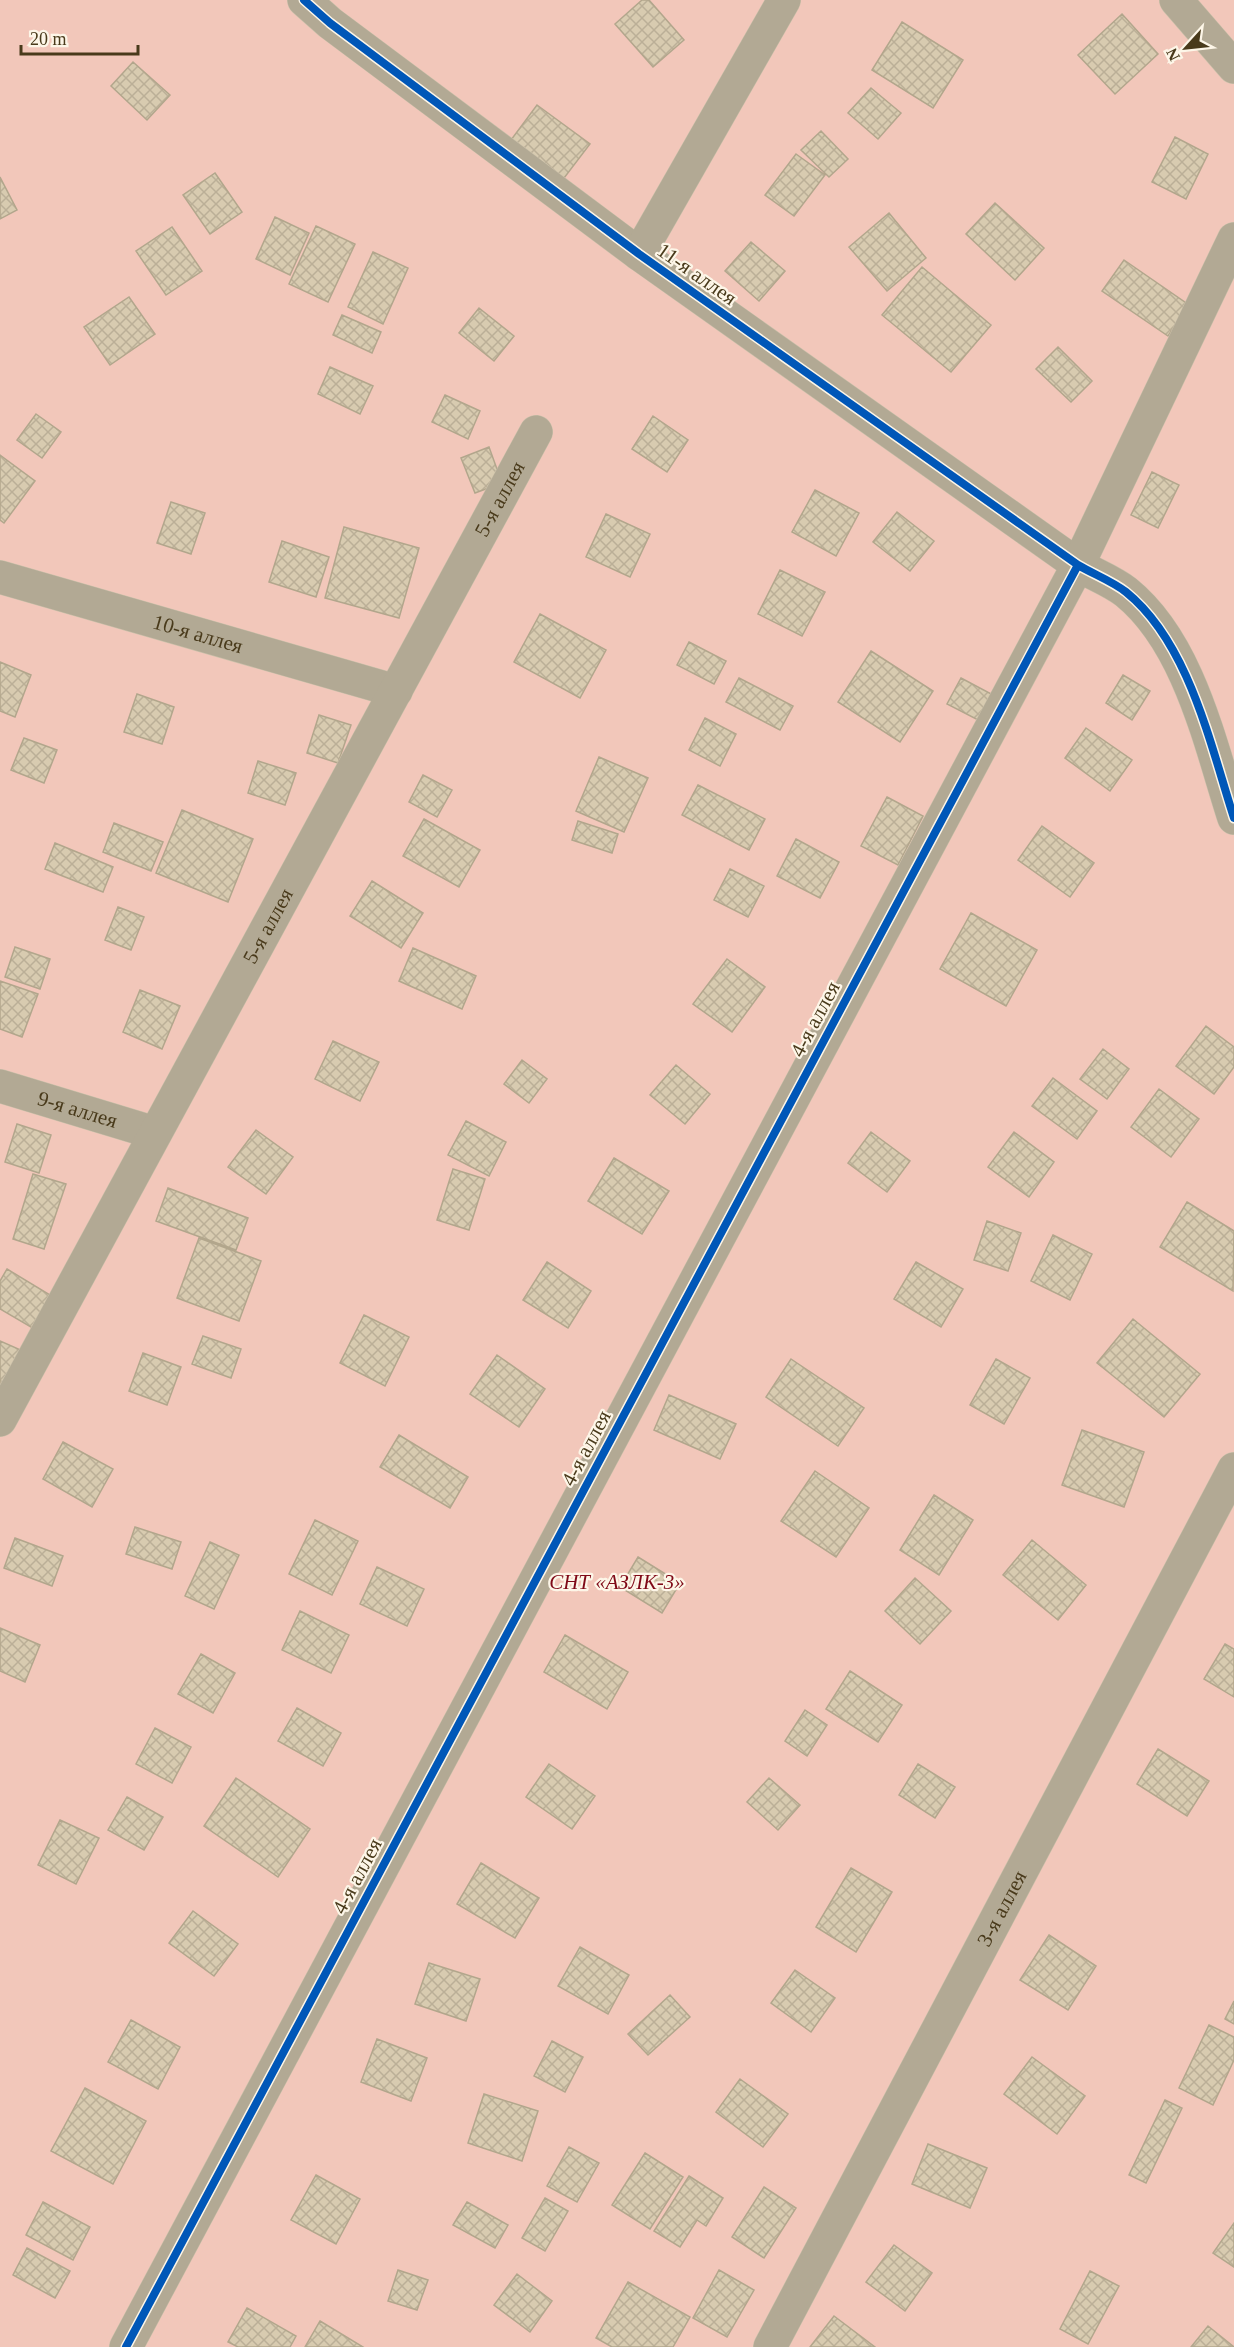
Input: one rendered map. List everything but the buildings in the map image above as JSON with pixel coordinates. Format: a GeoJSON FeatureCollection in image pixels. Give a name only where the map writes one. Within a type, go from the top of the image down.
{"type":"FeatureCollection","features":[{"type":"Feature","properties":{"kind":"street","name":"11-я аллея"},"geometry":{"type":"LineString","coordinates":[[304,0],[330,23],[639,254],[1078,565],[1125,592],[1154,622],[1189,681],[1234,818]]}},
{"type":"Feature","properties":{"kind":"street"},"geometry":{"type":"LineString","coordinates":[[639,254],[784,0]]}},
{"type":"Feature","properties":{"kind":"street"},"geometry":{"type":"LineString","coordinates":[[1176,0],[1234,67]]}},
{"type":"Feature","properties":{"kind":"street","name":"4-я аллея"},"geometry":{"type":"LineString","coordinates":[[126,2347],[1078,565],[1234,239]]}},
{"type":"Feature","properties":{"kind":"street","name":"5-я аллея"},"geometry":{"type":"LineString","coordinates":[[0,1420],[536,432]]}},
{"type":"Feature","properties":{"kind":"street","name":"10-я аллея"},"geometry":{"type":"LineString","coordinates":[[0,577],[396,691]]}},
{"type":"Feature","properties":{"kind":"street","name":"9-я аллея"},"geometry":{"type":"LineString","coordinates":[[0,1086],[155,1134]]}},
{"type":"Feature","properties":{"kind":"street","name":"3-я аллея"},"geometry":{"type":"LineString","coordinates":[[770,2347],[1234,1468]]}},
{"type":"Feature","properties":{"kind":"green space","name":"СНТ «АЗЛК-3»"},"geometry":{"type":"Polygon","coordinates":[[[0,0],[1234,0],[1234,2347],[0,2347],[0,0]]]}},
{"type":"Feature","properties":{"kind":"cycle path"},"geometry":{"type":"LineString","coordinates":[[304,0],[330,23],[639,254],[1078,565],[1126,592],[1148,613],[1182,666],[1206,727],[1234,818]]}},
{"type":"Feature","properties":{"kind":"cycle path"},"geometry":{"type":"LineString","coordinates":[[126,2347],[1078,565]]}}]}
